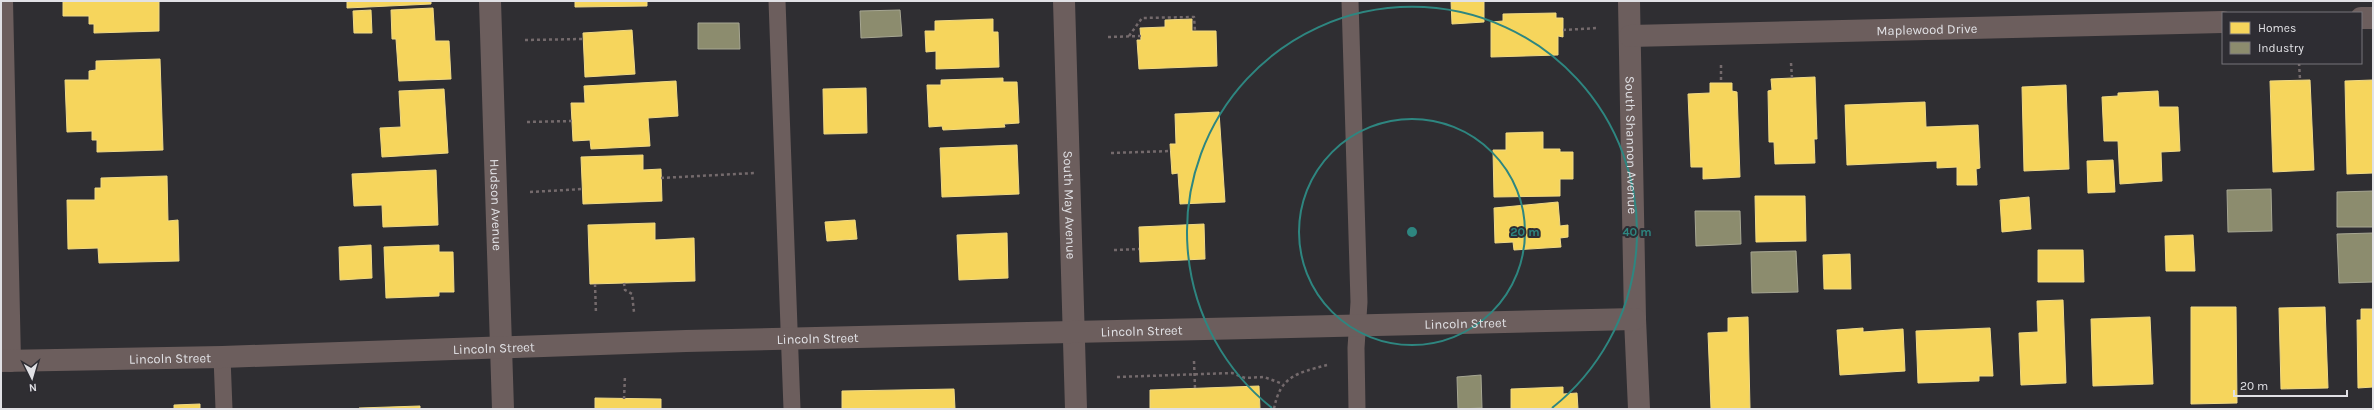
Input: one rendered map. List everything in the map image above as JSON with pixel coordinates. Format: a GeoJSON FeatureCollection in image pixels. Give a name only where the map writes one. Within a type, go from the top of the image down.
{"type":"FeatureCollection","features":[{"type":"Feature","properties":{"kind":"street"},"geometry":{"type":"LineString","coordinates":[[2,1],[5,361]]}},
{"type":"Feature","properties":{"kind":"street","name":"Hudson Avenue"},"geometry":{"type":"LineString","coordinates":[[490,1],[503,409]]}},
{"type":"Feature","properties":{"kind":"street","name":"South May Avenue"},"geometry":{"type":"LineString","coordinates":[[1064,1],[1076,409]]}},
{"type":"Feature","properties":{"kind":"street","name":"South Shannon Avenue"},"geometry":{"type":"LineString","coordinates":[[1629,1],[1635,319],[1639,409]]}},
{"type":"Feature","properties":{"kind":"street"},"geometry":{"type":"LineString","coordinates":[[2362,18],[2373,18]]}},
{"type":"Feature","properties":{"kind":"street","name":"Maplewood Drive"},"geometry":{"type":"LineString","coordinates":[[1630,36],[2222,22]]}},
{"type":"Feature","properties":{"kind":"street","name":"Lincoln Street"},"geometry":{"type":"LineString","coordinates":[[5,361],[222,357],[790,338],[1358,324],[1635,319]]}},
{"type":"Feature","properties":{"kind":"lane"},"geometry":{"type":"LineString","coordinates":[[777,1],[792,409]]}},
{"type":"Feature","properties":{"kind":"lane"},"geometry":{"type":"LineString","coordinates":[[1350,1],[1359,294],[1356,348],[1357,409]]}},
{"type":"Feature","properties":{"kind":"lane"},"geometry":{"type":"LineString","coordinates":[[222,357],[224,409]]}},
{"type":"Feature","properties":{"kind":"path"},"geometry":{"type":"LineString","coordinates":[[1129,36],[1142,18],[1194,17],[1195,31]]}},
{"type":"Feature","properties":{"kind":"path"},"geometry":{"type":"LineString","coordinates":[[1563,30],[1601,28]]}},
{"type":"Feature","properties":{"kind":"path"},"geometry":{"type":"LineString","coordinates":[[1108,37],[1140,36]]}},
{"type":"Feature","properties":{"kind":"path"},"geometry":{"type":"LineString","coordinates":[[525,40],[583,39]]}},
{"type":"Feature","properties":{"kind":"path"},"geometry":{"type":"LineString","coordinates":[[1720,62],[1721,83]]}},
{"type":"Feature","properties":{"kind":"path"},"geometry":{"type":"LineString","coordinates":[[2299,64],[2300,79]]}},
{"type":"Feature","properties":{"kind":"path"},"geometry":{"type":"LineString","coordinates":[[1791,70],[1792,78]]}},
{"type":"Feature","properties":{"kind":"path"},"geometry":{"type":"LineString","coordinates":[[526,122],[572,121]]}},
{"type":"Feature","properties":{"kind":"path"},"geometry":{"type":"LineString","coordinates":[[1111,153],[1171,151]]}},
{"type":"Feature","properties":{"kind":"path"},"geometry":{"type":"LineString","coordinates":[[661,178],[783,172]]}},
{"type":"Feature","properties":{"kind":"path"},"geometry":{"type":"LineString","coordinates":[[530,192],[583,190]]}},
{"type":"Feature","properties":{"kind":"path"},"geometry":{"type":"LineString","coordinates":[[1114,250],[1139,249]]}},
{"type":"Feature","properties":{"kind":"path"},"geometry":{"type":"LineString","coordinates":[[624,283],[625,290],[632,294],[634,317]]}},
{"type":"Feature","properties":{"kind":"path"},"geometry":{"type":"LineString","coordinates":[[595,284],[596,318]]}},
{"type":"Feature","properties":{"kind":"path"},"geometry":{"type":"LineString","coordinates":[[1194,354],[1195,388]]}},
{"type":"Feature","properties":{"kind":"path"},"geometry":{"type":"LineString","coordinates":[[1274,409],[1283,384],[1299,373],[1327,365]]}},
{"type":"Feature","properties":{"kind":"path"},"geometry":{"type":"LineString","coordinates":[[624,399],[625,368]]}},
{"type":"Feature","properties":{"kind":"path"},"geometry":{"type":"LineString","coordinates":[[1117,377],[1194,373],[1232,373],[1245,378],[1264,376],[1283,384]]}},
{"type":"Feature","properties":{"kind":"building: Homes"},"geometry":{"type":"Polygon","coordinates":[[[63,1],[159,1],[159,31],[94,33],[94,24],[89,24],[89,16],[63,16],[63,1]]]}},
{"type":"Feature","properties":{"kind":"building: Homes"},"geometry":{"type":"Polygon","coordinates":[[[347,1],[431,1],[431,4],[347,8],[347,1]]]}},
{"type":"Feature","properties":{"kind":"building: Homes"},"geometry":{"type":"Polygon","coordinates":[[[575,1],[647,1],[647,6],[575,7],[575,1]]]}},
{"type":"Feature","properties":{"kind":"building: Homes"},"geometry":{"type":"Polygon","coordinates":[[[1451,1],[1484,1],[1484,22],[1452,24],[1451,1]]]}},
{"type":"Feature","properties":{"kind":"building: Homes"},"geometry":{"type":"Polygon","coordinates":[[[433,8],[435,41],[449,41],[451,79],[399,81],[396,39],[392,39],[391,10],[433,8]]]}},
{"type":"Feature","properties":{"kind":"building: Homes"},"geometry":{"type":"Polygon","coordinates":[[[371,10],[372,33],[354,33],[353,11],[371,10]]]}},
{"type":"Feature","properties":{"kind":"building: Homes"},"geometry":{"type":"Polygon","coordinates":[[[1556,13],[1556,18],[1563,18],[1563,37],[1558,36],[1558,55],[1491,57],[1491,22],[1503,21],[1503,14],[1556,13]]]}},
{"type":"Feature","properties":{"kind":"building: Homes"},"geometry":{"type":"Polygon","coordinates":[[[993,19],[993,32],[998,32],[999,67],[936,69],[936,51],[926,52],[925,31],[935,31],[935,21],[993,19]]]}},
{"type":"Feature","properties":{"kind":"building: Homes"},"geometry":{"type":"Polygon","coordinates":[[[1192,19],[1192,31],[1216,31],[1217,66],[1139,69],[1137,40],[1141,40],[1140,28],[1165,27],[1165,20],[1192,19]]]}},
{"type":"Feature","properties":{"kind":"building: Homes"},"geometry":{"type":"Polygon","coordinates":[[[632,30],[635,74],[585,77],[583,33],[632,30]]]}},
{"type":"Feature","properties":{"kind":"building: Homes"},"geometry":{"type":"Polygon","coordinates":[[[160,59],[163,150],[97,152],[97,140],[92,140],[92,131],[67,132],[65,80],[89,80],[89,71],[96,70],[96,61],[160,59]]]}},
{"type":"Feature","properties":{"kind":"building: Homes"},"geometry":{"type":"Polygon","coordinates":[[[1815,77],[1817,139],[1814,139],[1815,163],[1775,164],[1774,142],[1769,142],[1768,91],[1772,90],[1771,79],[1815,77]]]}},
{"type":"Feature","properties":{"kind":"building: Homes"},"geometry":{"type":"Polygon","coordinates":[[[1003,78],[1003,82],[1017,82],[1019,123],[1004,124],[1005,127],[943,130],[942,126],[929,127],[927,85],[941,85],[941,80],[1003,78]]]}},
{"type":"Feature","properties":{"kind":"building: Homes"},"geometry":{"type":"Polygon","coordinates":[[[2310,80],[2314,170],[2273,172],[2270,81],[2310,80]]]}},
{"type":"Feature","properties":{"kind":"building: Homes"},"geometry":{"type":"Polygon","coordinates":[[[2373,80],[2373,173],[2347,174],[2345,81],[2373,80]]]}},
{"type":"Feature","properties":{"kind":"building: Homes"},"geometry":{"type":"Polygon","coordinates":[[[676,81],[678,116],[648,118],[650,146],[591,149],[590,140],[573,141],[571,103],[585,103],[584,86],[676,81]]]}},
{"type":"Feature","properties":{"kind":"building: Homes"},"geometry":{"type":"Polygon","coordinates":[[[1710,83],[1732,83],[1732,91],[1737,92],[1740,177],[1703,179],[1703,167],[1691,167],[1688,94],[1710,93],[1710,83]]]}},
{"type":"Feature","properties":{"kind":"building: Homes"},"geometry":{"type":"Polygon","coordinates":[[[2066,85],[2069,169],[2024,171],[2022,87],[2066,85]]]}},
{"type":"Feature","properties":{"kind":"building: Homes"},"geometry":{"type":"Polygon","coordinates":[[[866,88],[867,133],[824,134],[823,89],[866,88]]]}},
{"type":"Feature","properties":{"kind":"building: Homes"},"geometry":{"type":"Polygon","coordinates":[[[444,89],[448,153],[382,157],[380,128],[401,127],[399,91],[444,89]]]}},
{"type":"Feature","properties":{"kind":"building: Homes"},"geometry":{"type":"Polygon","coordinates":[[[2158,91],[2159,107],[2178,107],[2180,151],[2161,152],[2162,181],[2120,184],[2118,141],[2104,141],[2102,97],[2118,96],[2118,93],[2158,91]]]}},
{"type":"Feature","properties":{"kind":"building: Homes"},"geometry":{"type":"Polygon","coordinates":[[[1925,102],[1926,127],[1978,125],[1980,168],[1976,169],[1977,185],[1957,185],[1957,167],[1937,168],[1937,161],[1847,165],[1845,105],[1925,102]]]}},
{"type":"Feature","properties":{"kind":"building: Homes"},"geometry":{"type":"Polygon","coordinates":[[[1219,112],[1225,202],[1180,204],[1178,173],[1172,174],[1170,144],[1176,144],[1175,114],[1219,112]]]}},
{"type":"Feature","properties":{"kind":"building: Homes"},"geometry":{"type":"Polygon","coordinates":[[[1543,132],[1543,149],[1560,149],[1560,152],[1573,152],[1573,179],[1560,179],[1560,196],[1494,197],[1493,150],[1506,150],[1506,133],[1543,132]]]}},
{"type":"Feature","properties":{"kind":"building: Homes"},"geometry":{"type":"Polygon","coordinates":[[[1017,145],[1019,194],[942,197],[940,148],[1017,145]]]}},
{"type":"Feature","properties":{"kind":"building: Homes"},"geometry":{"type":"Polygon","coordinates":[[[643,155],[643,170],[661,169],[662,201],[583,204],[581,157],[643,155]]]}},
{"type":"Feature","properties":{"kind":"building: Homes"},"geometry":{"type":"Polygon","coordinates":[[[2113,160],[2115,192],[2088,193],[2087,161],[2113,160]]]}},
{"type":"Feature","properties":{"kind":"building: Homes"},"geometry":{"type":"Polygon","coordinates":[[[436,170],[438,225],[383,227],[382,205],[354,206],[352,174],[436,170]]]}},
{"type":"Feature","properties":{"kind":"building: Homes"},"geometry":{"type":"Polygon","coordinates":[[[167,176],[168,221],[178,220],[179,261],[99,263],[98,248],[68,249],[67,200],[95,200],[95,188],[101,188],[101,178],[167,176]]]}},
{"type":"Feature","properties":{"kind":"building: Homes"},"geometry":{"type":"Polygon","coordinates":[[[1755,196],[1805,196],[1806,241],[1756,242],[1755,196]]]}},
{"type":"Feature","properties":{"kind":"building: Homes"},"geometry":{"type":"Polygon","coordinates":[[[2029,197],[2031,229],[2002,232],[2000,200],[2029,197]]]}},
{"type":"Feature","properties":{"kind":"building: Homes"},"geometry":{"type":"Polygon","coordinates":[[[1558,202],[1560,226],[1568,225],[1568,237],[1560,238],[1561,247],[1514,250],[1513,242],[1495,243],[1494,208],[1558,202]]]}},
{"type":"Feature","properties":{"kind":"building: Homes"},"geometry":{"type":"Polygon","coordinates":[[[855,220],[857,239],[827,241],[825,222],[855,220]]]}},
{"type":"Feature","properties":{"kind":"building: Homes"},"geometry":{"type":"Polygon","coordinates":[[[655,223],[655,240],[694,238],[695,281],[590,284],[588,225],[655,223]]]}},
{"type":"Feature","properties":{"kind":"building: Homes"},"geometry":{"type":"Polygon","coordinates":[[[1204,224],[1205,259],[1140,262],[1139,227],[1204,224]]]}},
{"type":"Feature","properties":{"kind":"building: Homes"},"geometry":{"type":"Polygon","coordinates":[[[1007,233],[1008,278],[959,280],[957,235],[1007,233]]]}},
{"type":"Feature","properties":{"kind":"building: Homes"},"geometry":{"type":"Polygon","coordinates":[[[2193,235],[2195,271],[2166,271],[2165,236],[2193,235]]]}},
{"type":"Feature","properties":{"kind":"building: Homes"},"geometry":{"type":"Polygon","coordinates":[[[371,245],[372,278],[340,280],[339,247],[371,245]]]}},
{"type":"Feature","properties":{"kind":"building: Homes"},"geometry":{"type":"Polygon","coordinates":[[[439,245],[439,252],[453,252],[454,292],[439,292],[439,296],[386,298],[384,247],[439,245]]]}},
{"type":"Feature","properties":{"kind":"building: Homes"},"geometry":{"type":"Polygon","coordinates":[[[2038,250],[2083,250],[2084,282],[2038,282],[2038,250]]]}},
{"type":"Feature","properties":{"kind":"building: Homes"},"geometry":{"type":"Polygon","coordinates":[[[1850,254],[1851,289],[1824,289],[1823,255],[1850,254]]]}},
{"type":"Feature","properties":{"kind":"building: Homes"},"geometry":{"type":"Polygon","coordinates":[[[2063,300],[2066,383],[2021,385],[2019,333],[2038,332],[2037,301],[2063,300]]]}},
{"type":"Feature","properties":{"kind":"building: Homes"},"geometry":{"type":"Polygon","coordinates":[[[2191,307],[2236,307],[2237,403],[2191,404],[2191,307]]]}},
{"type":"Feature","properties":{"kind":"building: Homes"},"geometry":{"type":"Polygon","coordinates":[[[2325,307],[2328,388],[2281,389],[2279,308],[2325,307]]]}},
{"type":"Feature","properties":{"kind":"building: Homes"},"geometry":{"type":"Polygon","coordinates":[[[2361,309],[2373,309],[2373,387],[2358,388],[2357,320],[2361,320],[2361,309]]]}},
{"type":"Feature","properties":{"kind":"building: Homes"},"geometry":{"type":"Polygon","coordinates":[[[1748,317],[1750,409],[1711,409],[1708,333],[1728,332],[1728,318],[1748,317]]]}},
{"type":"Feature","properties":{"kind":"building: Homes"},"geometry":{"type":"Polygon","coordinates":[[[2150,317],[2153,384],[2093,386],[2091,319],[2150,317]]]}},
{"type":"Feature","properties":{"kind":"building: Homes"},"geometry":{"type":"Polygon","coordinates":[[[1863,328],[1863,332],[1903,329],[1905,371],[1840,375],[1837,330],[1863,328]]]}},
{"type":"Feature","properties":{"kind":"building: Homes"},"geometry":{"type":"Polygon","coordinates":[[[1990,328],[1993,376],[1979,376],[1979,381],[1918,383],[1916,331],[1990,328]]]}},
{"type":"Feature","properties":{"kind":"building: Homes"},"geometry":{"type":"Polygon","coordinates":[[[1259,386],[1260,409],[1150,409],[1150,390],[1259,386]]]}},
{"type":"Feature","properties":{"kind":"building: Homes"},"geometry":{"type":"Polygon","coordinates":[[[1563,387],[1563,394],[1577,393],[1578,409],[1511,409],[1511,389],[1563,387]]]}},
{"type":"Feature","properties":{"kind":"building: Homes"},"geometry":{"type":"Polygon","coordinates":[[[954,389],[955,409],[842,409],[842,391],[954,389]]]}},
{"type":"Feature","properties":{"kind":"building: Homes"},"geometry":{"type":"Polygon","coordinates":[[[595,398],[661,399],[661,409],[595,409],[595,398]]]}},
{"type":"Feature","properties":{"kind":"building: Homes"},"geometry":{"type":"Polygon","coordinates":[[[200,404],[200,409],[174,409],[174,405],[200,404]]]}},
{"type":"Feature","properties":{"kind":"building: Homes"},"geometry":{"type":"Polygon","coordinates":[[[420,406],[420,409],[359,409],[359,408],[420,406]]]}},
{"type":"Feature","properties":{"kind":"building: Industry"},"geometry":{"type":"Polygon","coordinates":[[[900,10],[902,36],[861,38],[860,11],[900,10]]]}},
{"type":"Feature","properties":{"kind":"building: Industry"},"geometry":{"type":"Polygon","coordinates":[[[698,23],[739,23],[740,49],[698,49],[698,23]]]}},
{"type":"Feature","properties":{"kind":"building: Industry"},"geometry":{"type":"Polygon","coordinates":[[[2271,189],[2272,231],[2228,232],[2227,190],[2271,189]]]}},
{"type":"Feature","properties":{"kind":"building: Industry"},"geometry":{"type":"Polygon","coordinates":[[[2373,191],[2373,227],[2337,227],[2337,192],[2373,191]]]}},
{"type":"Feature","properties":{"kind":"building: Industry"},"geometry":{"type":"Polygon","coordinates":[[[1695,211],[1740,211],[1741,244],[1696,246],[1695,211]]]}},
{"type":"Feature","properties":{"kind":"building: Industry"},"geometry":{"type":"Polygon","coordinates":[[[2373,233],[2373,282],[2339,283],[2337,234],[2373,233]]]}},
{"type":"Feature","properties":{"kind":"building: Industry"},"geometry":{"type":"Polygon","coordinates":[[[1796,251],[1798,292],[1752,293],[1751,252],[1796,251]]]}},
{"type":"Feature","properties":{"kind":"building: Industry"},"geometry":{"type":"Polygon","coordinates":[[[1481,375],[1482,408],[1458,409],[1457,377],[1481,375]]]}}]}
